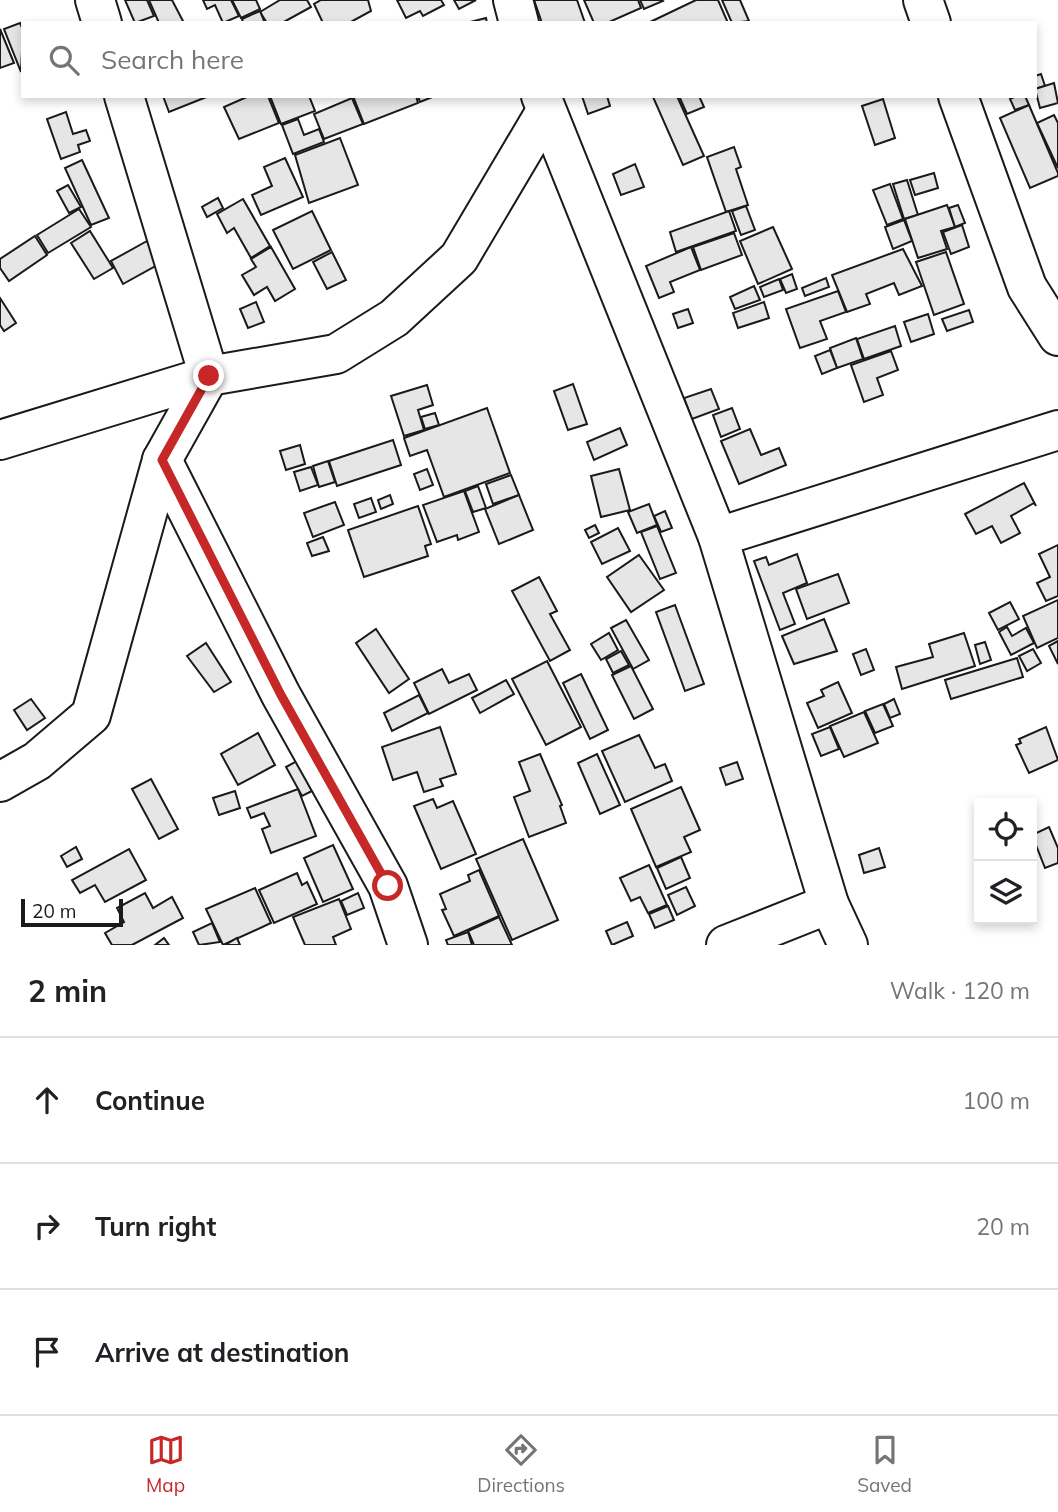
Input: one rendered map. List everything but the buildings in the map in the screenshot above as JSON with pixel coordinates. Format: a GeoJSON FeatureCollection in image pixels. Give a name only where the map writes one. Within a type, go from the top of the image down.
{"type":"FeatureCollection","features":[{"type":"Feature","properties":{"kind":"street"},"geometry":{"type":"LineString","coordinates":[[95,0],[101,21]]}},
{"type":"Feature","properties":{"kind":"street"},"geometry":{"type":"LineString","coordinates":[[513,0],[518,21]]}},
{"type":"Feature","properties":{"kind":"street"},"geometry":{"type":"LineString","coordinates":[[923,0],[930,21]]}},
{"type":"Feature","properties":{"kind":"street"},"geometry":{"type":"LineString","coordinates":[[0,782],[37,761],[90,715],[162,460],[209,376],[125,98]]}},
{"type":"Feature","properties":{"kind":"street"},"geometry":{"type":"LineString","coordinates":[[959,98],[1027,288],[1058,336]]}},
{"type":"Feature","properties":{"kind":"street"},"geometry":{"type":"LineString","coordinates":[[0,440],[209,376],[335,354],[394,318],[459,258],[543,104]]}},
{"type":"Feature","properties":{"kind":"street"},"geometry":{"type":"LineString","coordinates":[[543,104],[718,537],[829,904],[848,945]]}},
{"type":"Feature","properties":{"kind":"street"},"geometry":{"type":"LineString","coordinates":[[718,537],[1058,430]]}},
{"type":"Feature","properties":{"kind":"street"},"geometry":{"type":"LineString","coordinates":[[162,460],[281,695],[388,886],[408,945]]}},
{"type":"Feature","properties":{"kind":"street"},"geometry":{"type":"LineString","coordinates":[[726,945],[829,904]]}},
{"type":"Feature","properties":{"kind":"route"},"geometry":{"type":"LineString","coordinates":[[209,376],[162,460],[281,695],[388,886]]}}]}
